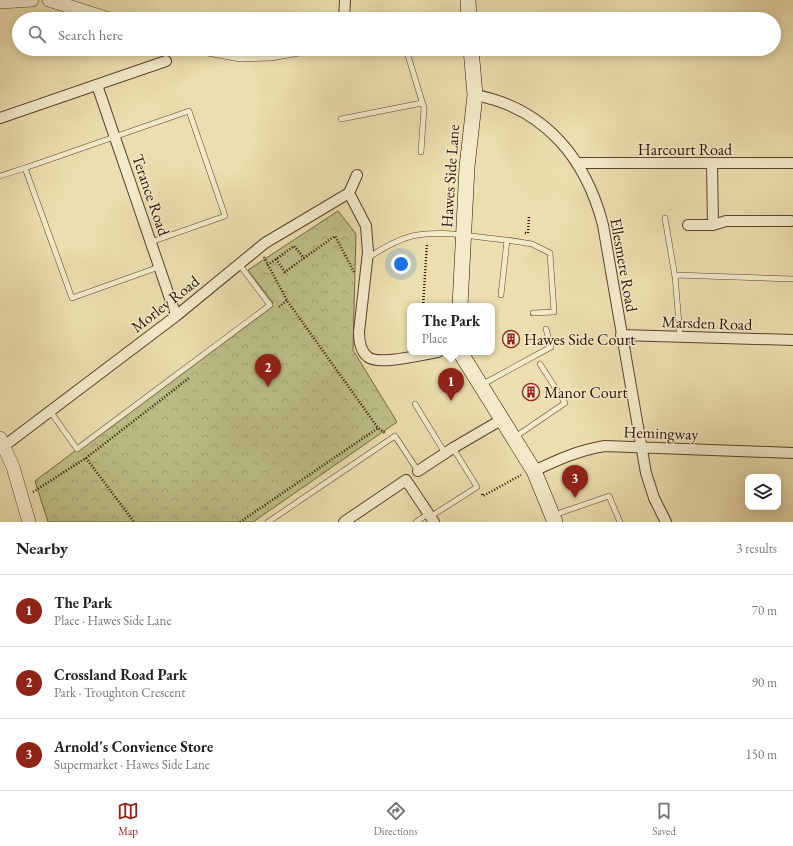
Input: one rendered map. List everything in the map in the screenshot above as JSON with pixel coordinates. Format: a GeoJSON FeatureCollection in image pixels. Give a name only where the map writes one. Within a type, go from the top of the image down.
{"type":"FeatureCollection","features":[{"type":"Feature","properties":{"kind":"main road"},"geometry":{"type":"LineString","coordinates":[[468,0],[469,12]]}},
{"type":"Feature","properties":{"kind":"main road","name":"Hawes Side Lane"},"geometry":{"type":"LineString","coordinates":[[460,303],[467,168],[475,95],[472,56]]}},
{"type":"Feature","properties":{"kind":"main road"},"geometry":{"type":"LineString","coordinates":[[462,355],[533,470],[553,519]]}},
{"type":"Feature","properties":{"kind":"street"},"geometry":{"type":"LineString","coordinates":[[0,2],[32,0]]}},
{"type":"Feature","properties":{"kind":"street"},"geometry":{"type":"LineString","coordinates":[[49,0],[87,12]]}},
{"type":"Feature","properties":{"kind":"street"},"geometry":{"type":"LineString","coordinates":[[344,12],[345,0]]}},
{"type":"Feature","properties":{"kind":"street"},"geometry":{"type":"LineString","coordinates":[[0,118],[166,61]]}},
{"type":"Feature","properties":{"kind":"street","name":"Terance Road"},"geometry":{"type":"LineString","coordinates":[[97,85],[176,316]]}},
{"type":"Feature","properties":{"kind":"street","name":"Ellesmere Road"},"geometry":{"type":"LineString","coordinates":[[475,95],[495,98],[513,105],[530,115],[561,143],[578,163],[588,181],[603,225],[641,447],[654,498],[666,522]]}},
{"type":"Feature","properties":{"kind":"street","name":"Harcourt Road"},"geometry":{"type":"LineString","coordinates":[[578,163],[793,164]]}},
{"type":"Feature","properties":{"kind":"street"},"geometry":{"type":"LineString","coordinates":[[712,164],[713,225]]}},
{"type":"Feature","properties":{"kind":"street"},"geometry":{"type":"LineString","coordinates":[[357,175],[349,193],[366,226],[367,258],[360,343],[364,353],[369,359],[379,361],[418,355]]}},
{"type":"Feature","properties":{"kind":"street","name":"Morley Road"},"geometry":{"type":"LineString","coordinates":[[2,442],[50,411],[176,316],[265,243],[349,193]]}},
{"type":"Feature","properties":{"kind":"street"},"geometry":{"type":"LineString","coordinates":[[688,225],[713,225],[726,221],[791,221]]}},
{"type":"Feature","properties":{"kind":"street","name":"Marsden Road"},"geometry":{"type":"LineString","coordinates":[[621,335],[793,340]]}},
{"type":"Feature","properties":{"kind":"street"},"geometry":{"type":"LineString","coordinates":[[418,471],[501,420]]}},
{"type":"Feature","properties":{"kind":"street"},"geometry":{"type":"LineString","coordinates":[[2,442],[13,468],[29,522]]}},
{"type":"Feature","properties":{"kind":"street","name":"Hemingway"},"geometry":{"type":"LineString","coordinates":[[533,470],[569,455],[588,449],[605,446],[793,453]]}},
{"type":"Feature","properties":{"kind":"street"},"geometry":{"type":"LineString","coordinates":[[344,522],[406,480],[431,518]]}},
{"type":"Feature","properties":{"kind":"lane"},"geometry":{"type":"LineString","coordinates":[[408,56],[424,108],[421,152]]}},
{"type":"Feature","properties":{"kind":"lane"},"geometry":{"type":"LineString","coordinates":[[341,119],[422,103]]}},
{"type":"Feature","properties":{"kind":"lane"},"geometry":{"type":"LineString","coordinates":[[0,176],[189,110],[225,216],[151,242]]}},
{"type":"Feature","properties":{"kind":"lane"},"geometry":{"type":"LineString","coordinates":[[25,168],[72,298],[159,267]]}},
{"type":"Feature","properties":{"kind":"lane"},"geometry":{"type":"LineString","coordinates":[[665,218],[675,277],[680,337]]}},
{"type":"Feature","properties":{"kind":"lane"},"geometry":{"type":"LineString","coordinates":[[367,258],[382,249],[412,236],[464,236],[532,244],[550,253],[554,312],[533,313]]}},
{"type":"Feature","properties":{"kind":"lane"},"geometry":{"type":"LineString","coordinates":[[501,295],[507,240]]}},
{"type":"Feature","properties":{"kind":"lane"},"geometry":{"type":"LineString","coordinates":[[50,411],[77,448],[270,305],[238,264]]}},
{"type":"Feature","properties":{"kind":"lane"},"geometry":{"type":"LineString","coordinates":[[675,277],[674,275],[793,279]]}},
{"type":"Feature","properties":{"kind":"lane"},"geometry":{"type":"LineString","coordinates":[[480,386],[550,347],[546,329]]}},
{"type":"Feature","properties":{"kind":"lane"},"geometry":{"type":"LineString","coordinates":[[512,438],[565,403],[540,364]]}},
{"type":"Feature","properties":{"kind":"lane"},"geometry":{"type":"LineString","coordinates":[[416,404],[449,451],[477,487],[431,518],[416,522]]}},
{"type":"Feature","properties":{"kind":"lane"},"geometry":{"type":"LineString","coordinates":[[268,522],[395,436],[418,471]]}},
{"type":"Feature","properties":{"kind":"lane"},"geometry":{"type":"LineString","coordinates":[[553,519],[609,496],[620,522]]}},
{"type":"Feature","properties":{"kind":"path"},"geometry":{"type":"LineString","coordinates":[[528,233],[529,216]]}},
{"type":"Feature","properties":{"kind":"path"},"geometry":{"type":"LineString","coordinates":[[423,303],[428,235]]}},
{"type":"Feature","properties":{"kind":"path"},"geometry":{"type":"LineString","coordinates":[[276,259],[285,272],[335,236],[364,288]]}},
{"type":"Feature","properties":{"kind":"path"},"geometry":{"type":"LineString","coordinates":[[304,258],[294,246],[268,265],[288,302],[378,428],[391,439]]}},
{"type":"Feature","properties":{"kind":"path"},"geometry":{"type":"LineString","coordinates":[[240,522],[378,428]]}},
{"type":"Feature","properties":{"kind":"path"},"geometry":{"type":"LineString","coordinates":[[86,458],[134,522]]}},
{"type":"Feature","properties":{"kind":"path"},"geometry":{"type":"LineString","coordinates":[[477,487],[483,496],[533,470]]}},
{"type":"Feature","properties":{"kind":"green space"},"geometry":{"type":"Polygon","coordinates":[[[338,211],[356,234],[353,350],[397,422],[253,522],[48,522],[35,481],[273,303],[248,270],[338,211]]]}},
{"type":"Feature","properties":{"kind":"place","name":"Hawes Side Court"},"geometry":{"type":"Point","coordinates":[511,339]}},
{"type":"Feature","properties":{"kind":"place","name":"Crossland Road Park"},"geometry":{"type":"Point","coordinates":[268,387]}},
{"type":"Feature","properties":{"kind":"place","name":"Manor Court"},"geometry":{"type":"Point","coordinates":[531,392]}},
{"type":"Feature","properties":{"kind":"place","name":"The Park"},"geometry":{"type":"Point","coordinates":[451,401]}},
{"type":"Feature","properties":{"kind":"place","name":"Arnold's Convience Store"},"geometry":{"type":"Point","coordinates":[575,498]}}]}
